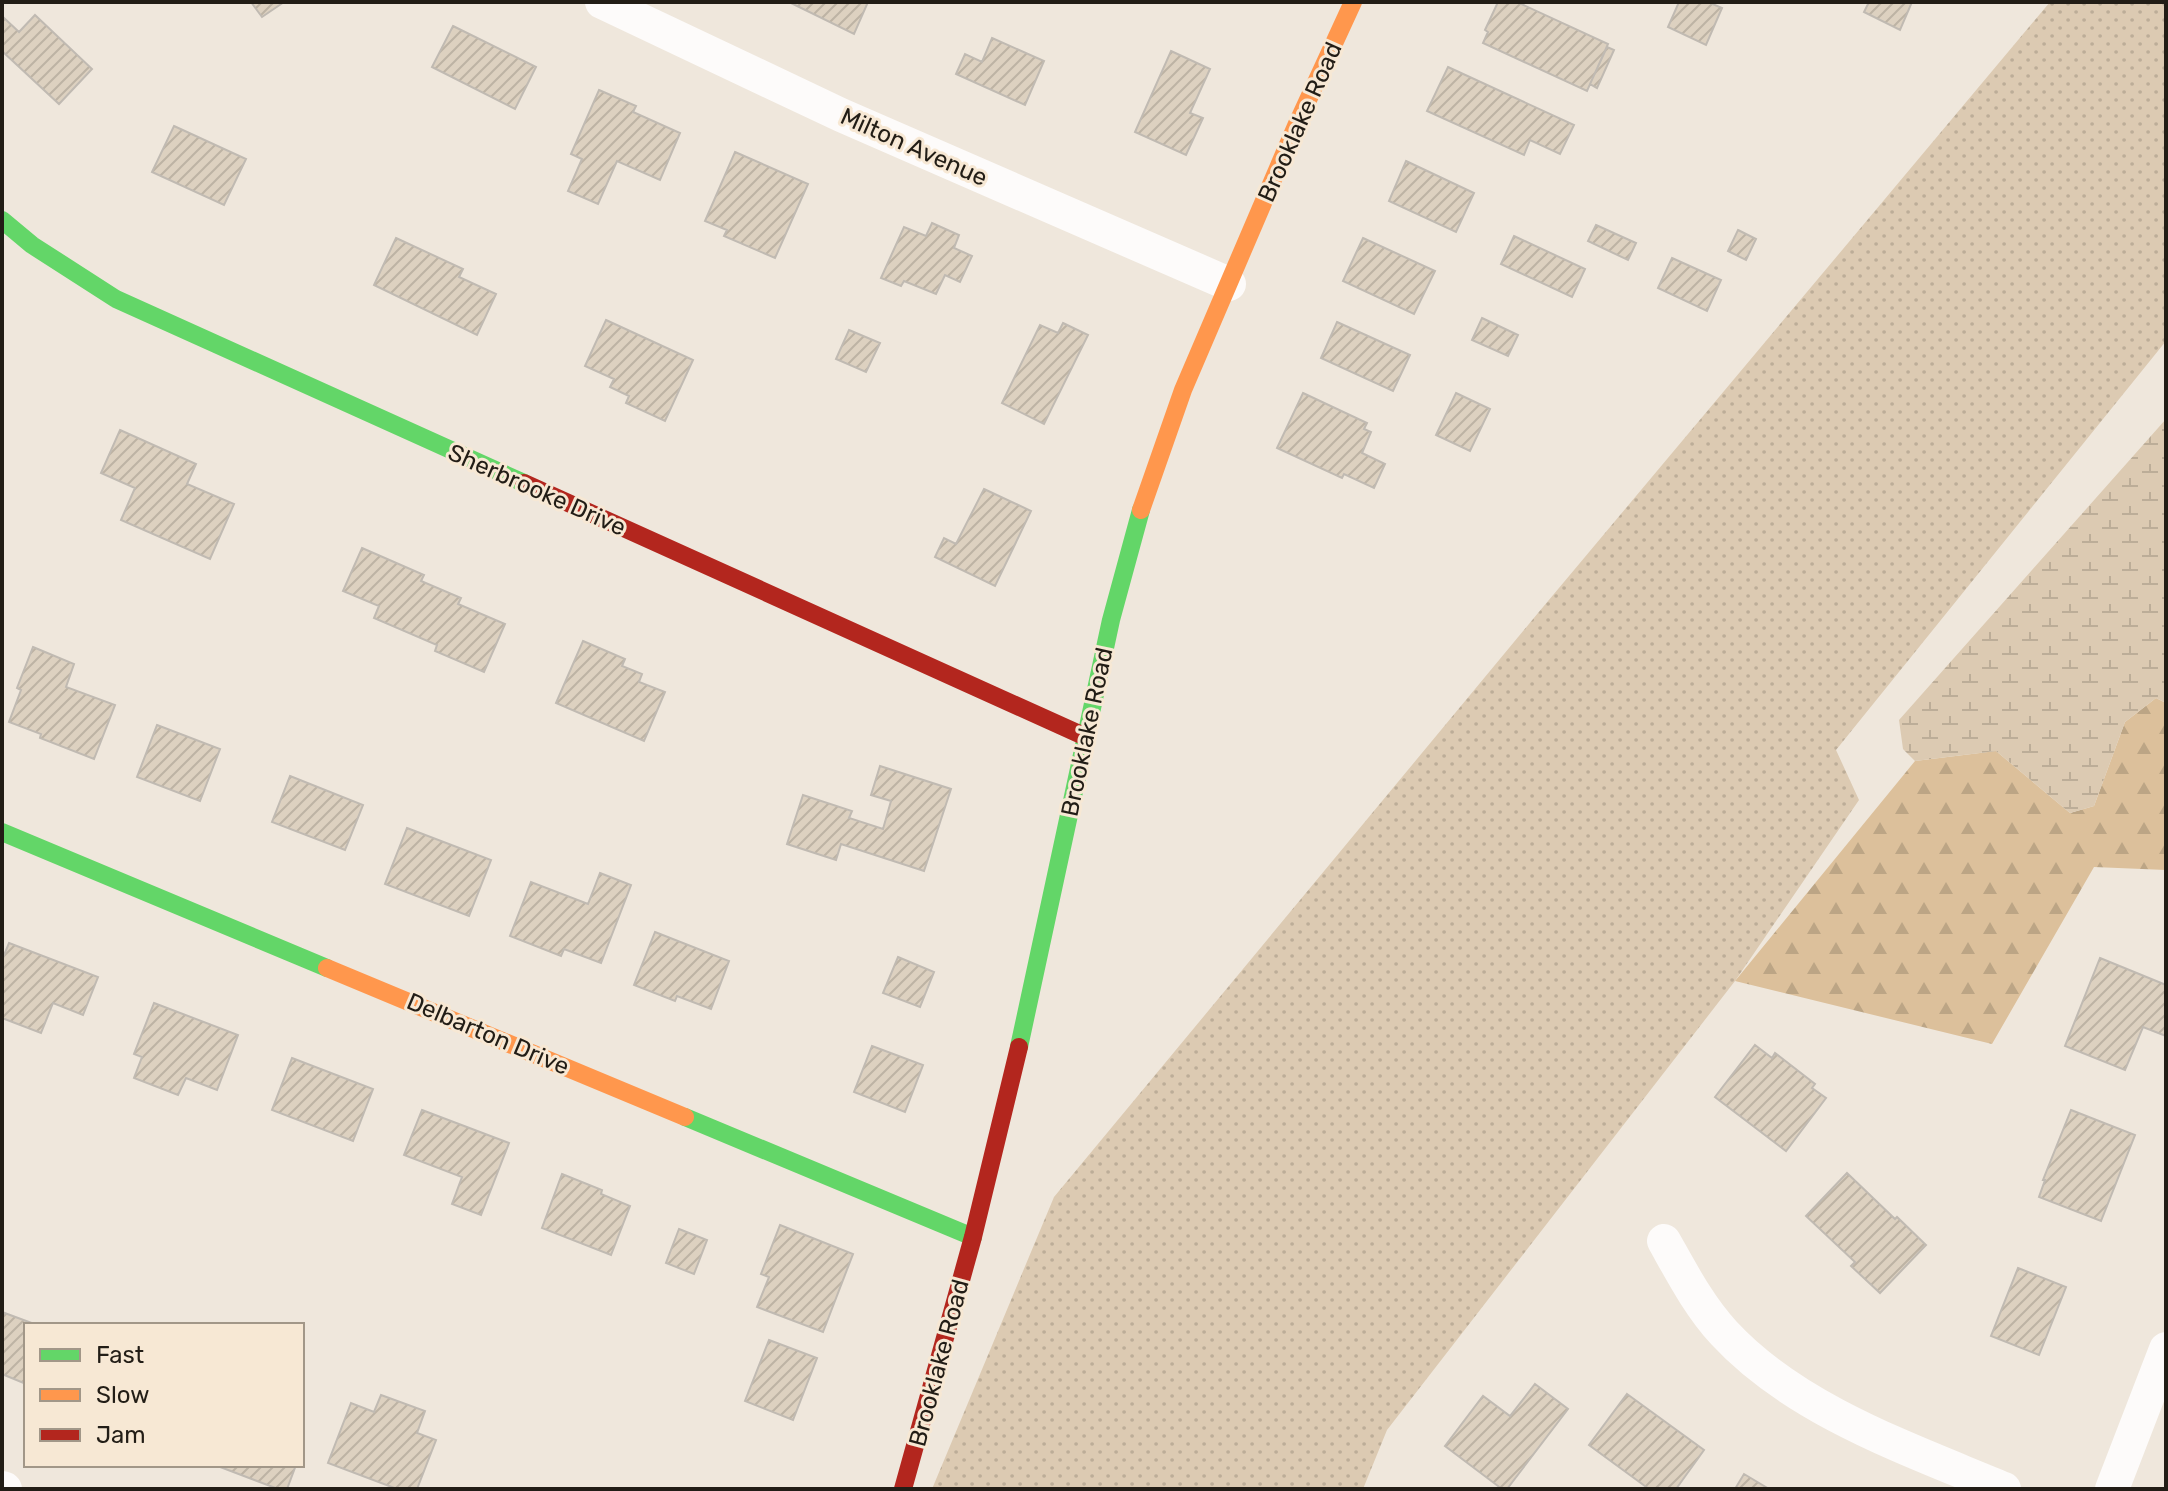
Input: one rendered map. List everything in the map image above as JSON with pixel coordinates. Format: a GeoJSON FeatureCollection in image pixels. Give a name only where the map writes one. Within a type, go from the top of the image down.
{"type":"FeatureCollection","features":[{"type":"Feature","properties":{"kind":"street","name":"Milton Avenue"},"geometry":{"type":"LineString","coordinates":[[602,2],[841,115],[1229,284]]}},
{"type":"Feature","properties":{"kind":"street","name":"Brooklake Road"},"geometry":{"type":"LineString","coordinates":[[903,1489],[973,1237],[1035,980],[1111,620],[1152,475],[1183,390],[1353,2]]}},
{"type":"Feature","properties":{"kind":"street","name":"Sherbrooke Drive"},"geometry":{"type":"LineString","coordinates":[[2,220],[32,245],[116,299],[1086,737]]}},
{"type":"Feature","properties":{"kind":"street","name":"Delbarton Drive"},"geometry":{"type":"LineString","coordinates":[[2,832],[973,1237]]}},
{"type":"Feature","properties":{"kind":"street"},"geometry":{"type":"LineString","coordinates":[[1664,1241],[1691,1289],[1723,1332],[1763,1369],[1863,1430],[2004,1489]]}},
{"type":"Feature","properties":{"kind":"street"},"geometry":{"type":"LineString","coordinates":[[2112,1489],[2166,1349]]}},
{"type":"Feature","properties":{"kind":"green space"},"geometry":{"type":"Polygon","coordinates":[[[2050,2],[2166,2],[2166,341],[1836,750],[1859,800],[1735,981],[1387,1430],[1363,1489],[932,1489],[1054,1197],[2050,2]]]}},
{"type":"Feature","properties":{"kind":"green space"},"geometry":{"type":"Polygon","coordinates":[[[2166,419],[2166,703],[2156,698],[2125,722],[2094,806],[2070,813],[1996,751],[1915,761],[1903,749],[1899,720],[2166,419]]]}},
{"type":"Feature","properties":{"kind":"green space"},"geometry":{"type":"Polygon","coordinates":[[[2156,698],[2166,703],[2166,870],[2094,867],[1992,1044],[1735,981],[1915,761],[1996,751],[2070,813],[2094,806],[2125,722],[2156,698]]]}},
{"type":"Feature","properties":{"kind":"building"},"geometry":{"type":"Polygon","coordinates":[[[251,2],[284,2],[262,17],[251,2]]]}},
{"type":"Feature","properties":{"kind":"building"},"geometry":{"type":"Polygon","coordinates":[[[789,2],[868,2],[854,34],[789,2]]]}},
{"type":"Feature","properties":{"kind":"building"},"geometry":{"type":"Polygon","coordinates":[[[1498,2],[1517,2],[1608,44],[1587,91],[1483,43],[1488,32],[1485,30],[1498,2]]]}},
{"type":"Feature","properties":{"kind":"building"},"geometry":{"type":"Polygon","coordinates":[[[1679,2],[1708,2],[1722,8],[1706,45],[1668,27],[1679,2]]]}},
{"type":"Feature","properties":{"kind":"building"},"geometry":{"type":"Polygon","coordinates":[[[1869,2],[1912,2],[1900,30],[1864,12],[1869,2]]]}},
{"type":"Feature","properties":{"kind":"building"},"geometry":{"type":"Polygon","coordinates":[[[35,15],[92,69],[59,104],[2,51],[2,16],[19,32],[35,15]]]}},
{"type":"Feature","properties":{"kind":"building"},"geometry":{"type":"Polygon","coordinates":[[[453,26],[536,67],[515,109],[432,67],[453,26]]]}},
{"type":"Feature","properties":{"kind":"building"},"geometry":{"type":"Polygon","coordinates":[[[992,38],[1044,61],[1025,105],[956,74],[965,54],[982,62],[992,38]]]}},
{"type":"Feature","properties":{"kind":"building"},"geometry":{"type":"Polygon","coordinates":[[[1607,47],[1614,50],[1597,88],[1590,84],[1607,47]]]}},
{"type":"Feature","properties":{"kind":"building"},"geometry":{"type":"Polygon","coordinates":[[[1171,51],[1210,69],[1190,113],[1203,118],[1186,155],[1135,132],[1171,51]]]}},
{"type":"Feature","properties":{"kind":"building"},"geometry":{"type":"Polygon","coordinates":[[[1448,67],[1574,125],[1560,154],[1530,140],[1524,155],[1427,111],[1448,67]]]}},
{"type":"Feature","properties":{"kind":"building"},"geometry":{"type":"Polygon","coordinates":[[[599,90],[636,106],[633,112],[680,133],[660,180],[617,161],[598,204],[568,191],[582,159],[571,154],[599,90]]]}},
{"type":"Feature","properties":{"kind":"building"},"geometry":{"type":"Polygon","coordinates":[[[174,126],[246,159],[224,205],[152,172],[174,126]]]}},
{"type":"Feature","properties":{"kind":"building"},"geometry":{"type":"Polygon","coordinates":[[[735,152],[808,184],[775,258],[724,236],[727,230],[705,221],[735,152]]]}},
{"type":"Feature","properties":{"kind":"building"},"geometry":{"type":"Polygon","coordinates":[[[1406,161],[1474,193],[1456,232],[1389,201],[1406,161]]]}},
{"type":"Feature","properties":{"kind":"building"},"geometry":{"type":"Polygon","coordinates":[[[932,223],[959,235],[954,248],[972,256],[960,282],[945,275],[936,294],[904,281],[901,286],[881,278],[904,227],[926,236],[932,223]]]}},
{"type":"Feature","properties":{"kind":"building"},"geometry":{"type":"Polygon","coordinates":[[[1596,225],[1636,243],[1628,260],[1588,241],[1596,225]]]}},
{"type":"Feature","properties":{"kind":"building"},"geometry":{"type":"Polygon","coordinates":[[[1738,230],[1756,239],[1746,260],[1728,251],[1738,230]]]}},
{"type":"Feature","properties":{"kind":"building"},"geometry":{"type":"Polygon","coordinates":[[[1514,236],[1585,269],[1572,297],[1501,264],[1514,236]]]}},
{"type":"Feature","properties":{"kind":"building"},"geometry":{"type":"Polygon","coordinates":[[[396,238],[463,269],[459,277],[496,294],[477,335],[374,285],[396,238]]]}},
{"type":"Feature","properties":{"kind":"building"},"geometry":{"type":"Polygon","coordinates":[[[1363,238],[1435,271],[1414,314],[1343,281],[1363,238]]]}},
{"type":"Feature","properties":{"kind":"building"},"geometry":{"type":"Polygon","coordinates":[[[1672,258],[1721,280],[1707,311],[1658,288],[1672,258]]]}},
{"type":"Feature","properties":{"kind":"building"},"geometry":{"type":"Polygon","coordinates":[[[1482,318],[1518,335],[1508,356],[1472,340],[1482,318]]]}},
{"type":"Feature","properties":{"kind":"building"},"geometry":{"type":"Polygon","coordinates":[[[606,320],[693,360],[665,421],[626,403],[629,396],[610,387],[614,379],[585,366],[606,320]]]}},
{"type":"Feature","properties":{"kind":"building"},"geometry":{"type":"Polygon","coordinates":[[[1337,322],[1410,355],[1393,391],[1321,358],[1337,322]]]}},
{"type":"Feature","properties":{"kind":"building"},"geometry":{"type":"Polygon","coordinates":[[[1063,323],[1088,335],[1044,424],[1002,403],[1040,325],[1058,333],[1063,323]]]}},
{"type":"Feature","properties":{"kind":"building"},"geometry":{"type":"Polygon","coordinates":[[[849,330],[880,343],[866,372],[836,359],[849,330]]]}},
{"type":"Feature","properties":{"kind":"building"},"geometry":{"type":"Polygon","coordinates":[[[1303,393],[1367,423],[1364,429],[1371,432],[1362,453],[1385,464],[1374,488],[1344,474],[1342,478],[1277,448],[1303,393]]]}},
{"type":"Feature","properties":{"kind":"building"},"geometry":{"type":"Polygon","coordinates":[[[1456,393],[1490,409],[1470,451],[1436,435],[1456,393]]]}},
{"type":"Feature","properties":{"kind":"building"},"geometry":{"type":"Polygon","coordinates":[[[120,430],[196,464],[187,484],[234,504],[210,559],[121,520],[135,488],[101,473],[120,430]]]}},
{"type":"Feature","properties":{"kind":"building"},"geometry":{"type":"Polygon","coordinates":[[[984,489],[1031,511],[995,586],[935,557],[944,538],[956,544],[984,489]]]}},
{"type":"Feature","properties":{"kind":"building"},"geometry":{"type":"Polygon","coordinates":[[[362,548],[424,575],[421,581],[461,598],[458,604],[505,624],[484,672],[435,651],[437,645],[374,618],[379,606],[343,591],[362,548]]]}},
{"type":"Feature","properties":{"kind":"building"},"geometry":{"type":"Polygon","coordinates":[[[583,641],[625,659],[622,666],[642,674],[639,682],[665,692],[644,741],[556,703],[583,641]]]}},
{"type":"Feature","properties":{"kind":"building"},"geometry":{"type":"Polygon","coordinates":[[[33,647],[74,664],[66,687],[115,705],[94,759],[9,722],[21,690],[17,688],[33,647]]]}},
{"type":"Feature","properties":{"kind":"building"},"geometry":{"type":"Polygon","coordinates":[[[157,725],[220,749],[200,801],[137,777],[157,725]]]}},
{"type":"Feature","properties":{"kind":"building"},"geometry":{"type":"Polygon","coordinates":[[[880,766],[951,789],[924,871],[841,844],[836,860],[787,844],[803,795],[852,811],[849,818],[883,829],[891,801],[871,795],[880,766]]]}},
{"type":"Feature","properties":{"kind":"building"},"geometry":{"type":"Polygon","coordinates":[[[290,776],[363,805],[345,850],[272,822],[290,776]]]}},
{"type":"Feature","properties":{"kind":"building"},"geometry":{"type":"Polygon","coordinates":[[[407,828],[491,860],[469,916],[385,884],[407,828]]]}},
{"type":"Feature","properties":{"kind":"building"},"geometry":{"type":"Polygon","coordinates":[[[600,873],[631,885],[601,963],[564,949],[561,956],[510,936],[531,882],[588,904],[600,873]]]}},
{"type":"Feature","properties":{"kind":"building"},"geometry":{"type":"Polygon","coordinates":[[[655,932],[729,961],[711,1009],[677,996],[675,1001],[634,985],[655,932]]]}},
{"type":"Feature","properties":{"kind":"building"},"geometry":{"type":"Polygon","coordinates":[[[9,943],[98,977],[83,1015],[53,1003],[41,1033],[2,1018],[2,960],[9,943]]]}},
{"type":"Feature","properties":{"kind":"building"},"geometry":{"type":"Polygon","coordinates":[[[898,957],[934,972],[920,1007],[883,993],[898,957]]]}},
{"type":"Feature","properties":{"kind":"building"},"geometry":{"type":"Polygon","coordinates":[[[2100,958],[2166,985],[2166,1036],[2143,1027],[2125,1070],[2065,1046],[2100,958]]]}},
{"type":"Feature","properties":{"kind":"building"},"geometry":{"type":"Polygon","coordinates":[[[154,1003],[238,1035],[217,1090],[186,1078],[178,1095],[134,1078],[142,1057],[134,1054],[154,1003]]]}},
{"type":"Feature","properties":{"kind":"building"},"geometry":{"type":"Polygon","coordinates":[[[1755,1045],[1772,1058],[1775,1053],[1815,1084],[1812,1088],[1826,1098],[1786,1151],[1715,1097],[1755,1045]]]}},
{"type":"Feature","properties":{"kind":"building"},"geometry":{"type":"Polygon","coordinates":[[[872,1046],[923,1065],[905,1112],[854,1092],[872,1046]]]}},
{"type":"Feature","properties":{"kind":"building"},"geometry":{"type":"Polygon","coordinates":[[[292,1058],[373,1089],[353,1141],[272,1110],[292,1058]]]}},
{"type":"Feature","properties":{"kind":"building"},"geometry":{"type":"Polygon","coordinates":[[[422,1110],[509,1143],[481,1215],[452,1204],[462,1177],[404,1155],[422,1110]]]}},
{"type":"Feature","properties":{"kind":"building"},"geometry":{"type":"Polygon","coordinates":[[[2071,1110],[2135,1135],[2101,1221],[2039,1197],[2071,1110]]]}},
{"type":"Feature","properties":{"kind":"building"},"geometry":{"type":"Polygon","coordinates":[[[1847,1173],[1926,1245],[1880,1293],[1851,1266],[1855,1262],[1806,1216],[1847,1173]]]}},
{"type":"Feature","properties":{"kind":"building"},"geometry":{"type":"Polygon","coordinates":[[[562,1174],[602,1190],[601,1194],[630,1206],[611,1255],[542,1228],[562,1174]]]}},
{"type":"Feature","properties":{"kind":"building"},"geometry":{"type":"Polygon","coordinates":[[[780,1225],[853,1254],[823,1332],[757,1307],[769,1277],[761,1274],[780,1225]]]}},
{"type":"Feature","properties":{"kind":"building"},"geometry":{"type":"Polygon","coordinates":[[[679,1229],[707,1240],[694,1274],[666,1263],[679,1229]]]}},
{"type":"Feature","properties":{"kind":"building"},"geometry":{"type":"Polygon","coordinates":[[[2018,1268],[2066,1287],[2039,1355],[1991,1336],[2018,1268]]]}},
{"type":"Feature","properties":{"kind":"building"},"geometry":{"type":"Polygon","coordinates":[[[2,1312],[32,1323],[24,1323],[24,1383],[2,1374],[2,1312]]]}},
{"type":"Feature","properties":{"kind":"building"},"geometry":{"type":"Polygon","coordinates":[[[769,1340],[817,1358],[793,1420],[745,1401],[769,1340]]]}},
{"type":"Feature","properties":{"kind":"building"},"geometry":{"type":"Polygon","coordinates":[[[1535,1384],[1568,1409],[1507,1489],[1502,1489],[1445,1446],[1483,1396],[1510,1416],[1535,1384]]]}},
{"type":"Feature","properties":{"kind":"building"},"geometry":{"type":"Polygon","coordinates":[[[1627,1394],[1704,1450],[1676,1489],[1649,1489],[1589,1445],[1627,1394]]]}},
{"type":"Feature","properties":{"kind":"building"},"geometry":{"type":"Polygon","coordinates":[[[381,1395],[425,1411],[417,1433],[436,1440],[417,1489],[397,1489],[328,1463],[351,1403],[374,1412],[381,1395]]]}},
{"type":"Feature","properties":{"kind":"building"},"geometry":{"type":"Polygon","coordinates":[[[220,1467],[295,1467],[287,1489],[278,1489],[220,1467]]]}},
{"type":"Feature","properties":{"kind":"building"},"geometry":{"type":"Polygon","coordinates":[[[1744,1474],[1769,1489],[1735,1489],[1744,1474]]]}},
{"type":"Feature","properties":{"kind":"traffic: fast"},"geometry":{"type":"LineString","coordinates":[[2,220],[32,245],[116,299],[524,483]]}},
{"type":"Feature","properties":{"kind":"traffic: fast"},"geometry":{"type":"LineString","coordinates":[[1019,1047],[1111,620],[1141,510]]}},
{"type":"Feature","properties":{"kind":"traffic: fast"},"geometry":{"type":"LineString","coordinates":[[2,832],[327,968]]}},
{"type":"Feature","properties":{"kind":"traffic: fast"},"geometry":{"type":"LineString","coordinates":[[685,1117],[973,1237]]}},
{"type":"Feature","properties":{"kind":"traffic: slow"},"geometry":{"type":"LineString","coordinates":[[1141,510],[1183,390],[1296,126],[1353,2]]}},
{"type":"Feature","properties":{"kind":"traffic: slow"},"geometry":{"type":"LineString","coordinates":[[327,968],[685,1117]]}},
{"type":"Feature","properties":{"kind":"traffic: jam"},"geometry":{"type":"LineString","coordinates":[[524,483],[1086,737]]}},
{"type":"Feature","properties":{"kind":"traffic: jam"},"geometry":{"type":"LineString","coordinates":[[903,1489],[973,1237],[1019,1047]]}}]}
